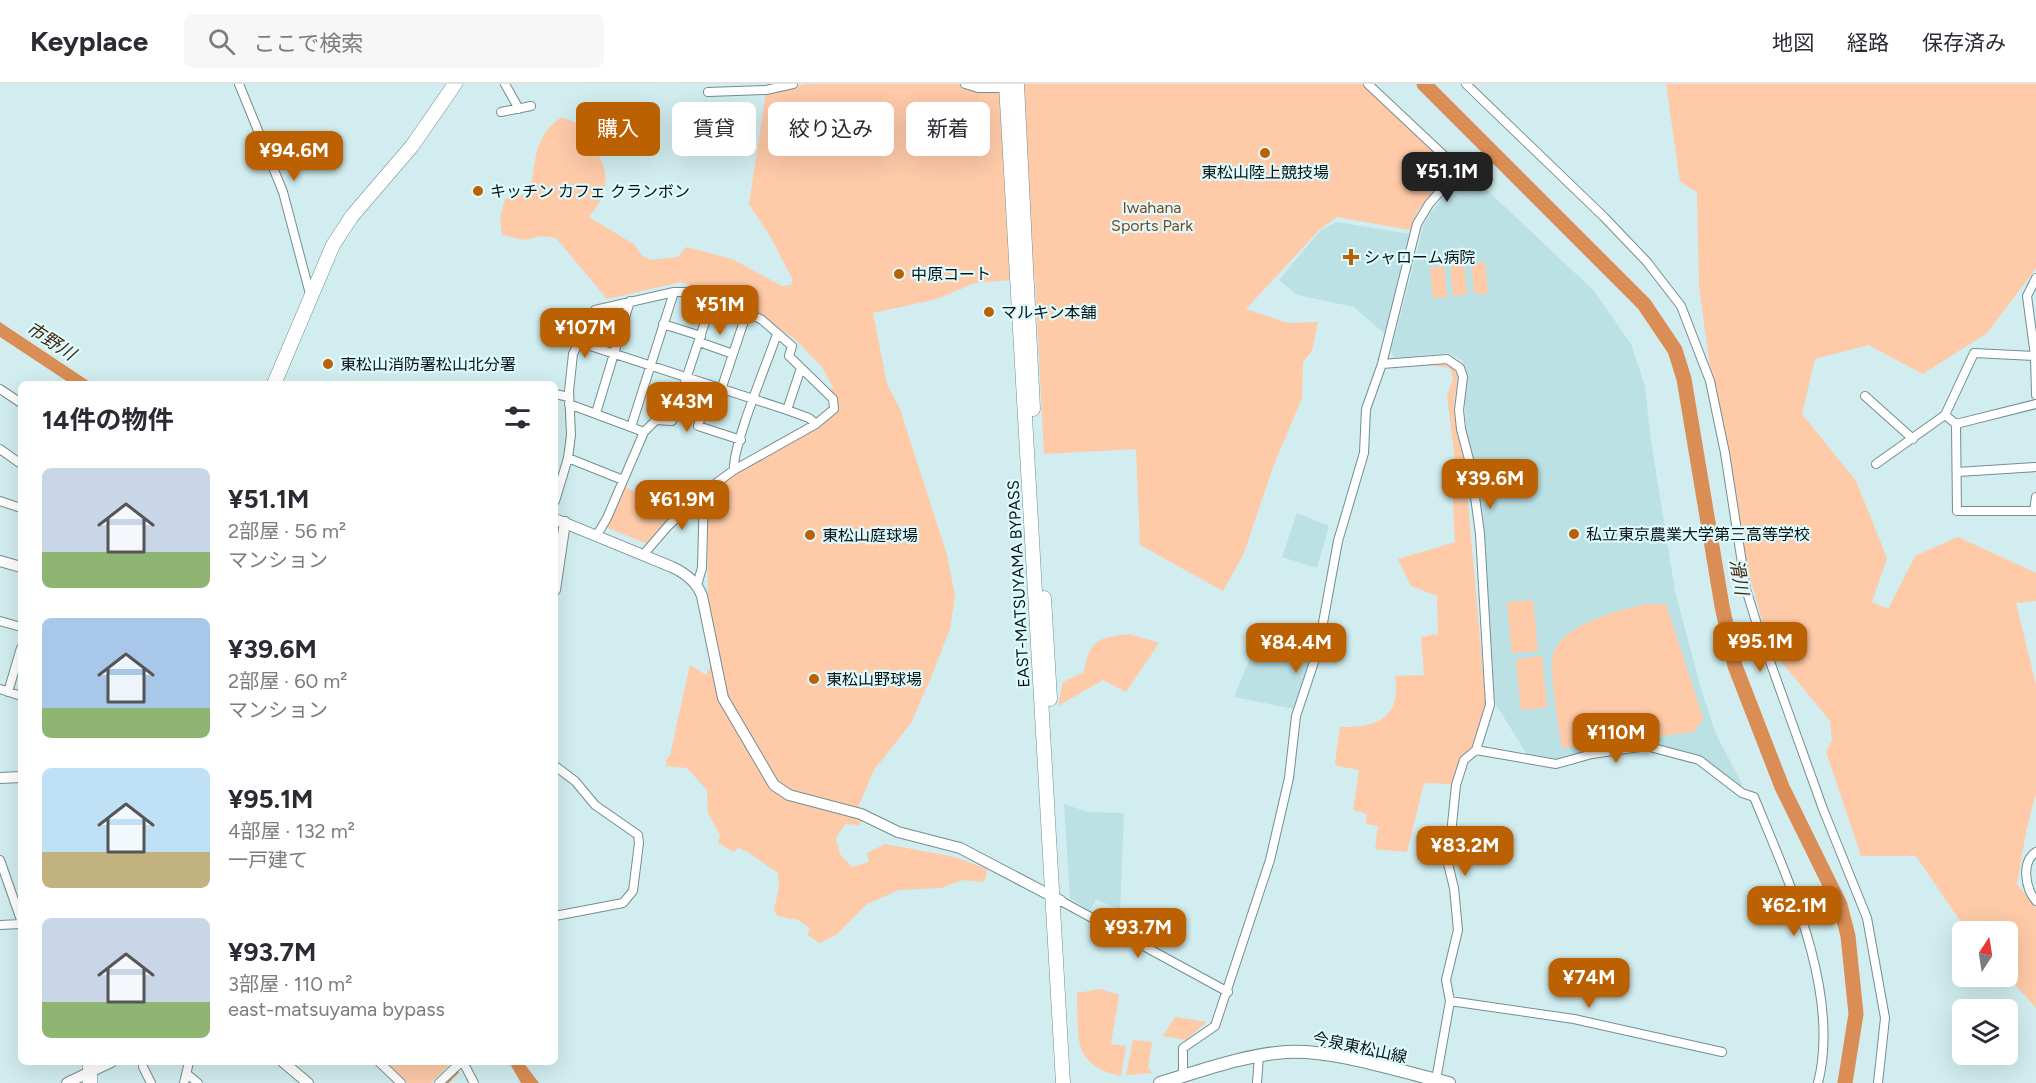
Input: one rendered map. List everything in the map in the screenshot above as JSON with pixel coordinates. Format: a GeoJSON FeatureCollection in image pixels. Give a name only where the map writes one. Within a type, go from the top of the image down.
{"type":"FeatureCollection","features":[{"type":"Feature","properties":{"kind":"main road","name":"EAST-MATSUYAMA BYPASS"},"geometry":{"type":"LineString","coordinates":[[1010,85],[1057,899],[1071,1083]]}},
{"type":"Feature","properties":{"kind":"main road"},"geometry":{"type":"LineString","coordinates":[[275,381],[310,294],[342,230],[412,146],[451,86]]}},
{"type":"Feature","properties":{"kind":"main road","name":"EAST-MATSUYAMA BYPASS"},"geometry":{"type":"LineString","coordinates":[[1057,899],[1063,1083]]}},
{"type":"Feature","properties":{"kind":"main road","name":"今泉東松山線"},"geometry":{"type":"LineString","coordinates":[[1160,1083],[1259,1055],[1286,1052],[1317,1053],[1449,1083]]}},
{"type":"Feature","properties":{"kind":"street"},"geometry":{"type":"LineString","coordinates":[[239,84],[284,192],[310,294]]}},
{"type":"Feature","properties":{"kind":"street"},"geometry":{"type":"LineString","coordinates":[[505,84],[519,109]]}},
{"type":"Feature","properties":{"kind":"street"},"geometry":{"type":"LineString","coordinates":[[708,92],[766,90],[793,84]]}},
{"type":"Feature","properties":{"kind":"street"},"geometry":{"type":"LineString","coordinates":[[965,84],[978,88],[1010,85]]}},
{"type":"Feature","properties":{"kind":"street"},"geometry":{"type":"LineString","coordinates":[[1183,1076],[1183,1048],[1215,1026],[1270,860],[1289,778],[1296,716],[1318,650],[1338,541],[1364,453],[1366,409],[1382,364],[1417,224],[1429,204],[1454,176],[1455,168],[1368,84]]}},
{"type":"Feature","properties":{"kind":"street"},"geometry":{"type":"LineString","coordinates":[[1466,84],[1604,217],[1647,262],[1681,306],[1710,381],[1725,453],[1746,589],[1759,632],[1867,918],[1885,1018],[1878,1083]]}},
{"type":"Feature","properties":{"kind":"street"},"geometry":{"type":"LineString","coordinates":[[501,111],[531,106]]}},
{"type":"Feature","properties":{"kind":"street"},"geometry":{"type":"LineString","coordinates":[[2036,278],[2027,296],[2035,356],[2036,395]]}},
{"type":"Feature","properties":{"kind":"street"},"geometry":{"type":"LineString","coordinates":[[631,427],[674,292]]}},
{"type":"Feature","properties":{"kind":"street"},"geometry":{"type":"LineString","coordinates":[[558,491],[568,458],[571,435],[569,400],[573,354],[595,310],[674,292],[690,292],[713,298],[747,312],[777,334],[792,346],[789,356],[833,399],[834,409],[816,424],[734,470],[704,492],[668,526],[642,555]]}},
{"type":"Feature","properties":{"kind":"street"},"geometry":{"type":"LineString","coordinates":[[597,535],[644,432],[656,420],[672,421],[713,298]]}},
{"type":"Feature","properties":{"kind":"street"},"geometry":{"type":"LineString","coordinates":[[596,413],[630,301]]}},
{"type":"Feature","properties":{"kind":"street"},"geometry":{"type":"LineString","coordinates":[[721,390],[747,312]]}},
{"type":"Feature","properties":{"kind":"street"},"geometry":{"type":"LineString","coordinates":[[663,324],[733,354]]}},
{"type":"Feature","properties":{"kind":"street"},"geometry":{"type":"LineString","coordinates":[[734,470],[734,462],[777,334]]}},
{"type":"Feature","properties":{"kind":"street"},"geometry":{"type":"LineString","coordinates":[[578,342],[787,410],[809,418],[816,424]]}},
{"type":"Feature","properties":{"kind":"street"},"geometry":{"type":"LineString","coordinates":[[1876,464],[1945,415],[1974,353],[2035,356]]}},
{"type":"Feature","properties":{"kind":"street"},"geometry":{"type":"LineString","coordinates":[[1382,364],[1447,359],[1457,365],[1462,373],[1459,410],[1461,429],[1471,467],[1480,534],[1490,705],[1476,750],[1464,760],[1456,785],[1448,864],[1455,888],[1458,930],[1446,980],[1450,1001],[1436,1080]]}},
{"type":"Feature","properties":{"kind":"street"},"geometry":{"type":"LineString","coordinates":[[787,410],[801,368]]}},
{"type":"Feature","properties":{"kind":"street"},"geometry":{"type":"LineString","coordinates":[[711,387],[698,426],[741,440]]}},
{"type":"Feature","properties":{"kind":"street"},"geometry":{"type":"LineString","coordinates":[[0,389],[18,401]]}},
{"type":"Feature","properties":{"kind":"street"},"geometry":{"type":"LineString","coordinates":[[558,395],[644,432]]}},
{"type":"Feature","properties":{"kind":"street"},"geometry":{"type":"LineString","coordinates":[[1866,396],[1913,439]]}},
{"type":"Feature","properties":{"kind":"street"},"geometry":{"type":"LineString","coordinates":[[1956,424],[2036,404]]}},
{"type":"Feature","properties":{"kind":"street"},"geometry":{"type":"LineString","coordinates":[[1945,415],[1956,424],[1957,511],[2035,511],[2036,497]]}},
{"type":"Feature","properties":{"kind":"street"},"geometry":{"type":"LineString","coordinates":[[0,448],[18,462]]}},
{"type":"Feature","properties":{"kind":"street"},"geometry":{"type":"LineString","coordinates":[[568,458],[623,480]]}},
{"type":"Feature","properties":{"kind":"street"},"geometry":{"type":"LineString","coordinates":[[1958,472],[2036,467]]}},
{"type":"Feature","properties":{"kind":"street"},"geometry":{"type":"LineString","coordinates":[[697,585],[702,568],[704,492]]}},
{"type":"Feature","properties":{"kind":"street"},"geometry":{"type":"LineString","coordinates":[[0,501],[18,507]]}},
{"type":"Feature","properties":{"kind":"street"},"geometry":{"type":"LineString","coordinates":[[558,548],[560,520],[680,571],[697,585],[704,605],[723,698],[740,732],[774,784],[789,795],[861,814],[898,832],[960,848],[1228,992]]}},
{"type":"Feature","properties":{"kind":"street"},"geometry":{"type":"LineString","coordinates":[[0,561],[18,566]]}},
{"type":"Feature","properties":{"kind":"street"},"geometry":{"type":"LineString","coordinates":[[0,621],[18,626]]}},
{"type":"Feature","properties":{"kind":"street"},"geometry":{"type":"LineString","coordinates":[[4,690],[18,655]]}},
{"type":"Feature","properties":{"kind":"street"},"geometry":{"type":"LineString","coordinates":[[1476,750],[1556,764],[1592,754],[1646,746],[1699,760],[1742,793],[1754,797],[1799,908],[1814,959],[1822,1028],[1818,1083]]}},
{"type":"Feature","properties":{"kind":"street"},"geometry":{"type":"LineString","coordinates":[[558,768],[581,787],[595,806],[638,836],[639,843],[630,898],[623,903],[558,915]]}},
{"type":"Feature","properties":{"kind":"street"},"geometry":{"type":"LineString","coordinates":[[0,778],[18,777]]}},
{"type":"Feature","properties":{"kind":"street"},"geometry":{"type":"LineString","coordinates":[[2036,852],[2029,857],[2025,865],[2031,896],[2036,901]]}},
{"type":"Feature","properties":{"kind":"street"},"geometry":{"type":"LineString","coordinates":[[0,860],[18,913]]}},
{"type":"Feature","properties":{"kind":"street"},"geometry":{"type":"LineString","coordinates":[[0,925],[18,922]]}},
{"type":"Feature","properties":{"kind":"street"},"geometry":{"type":"LineString","coordinates":[[1450,1001],[1574,1019],[1722,1052]]}},
{"type":"Feature","properties":{"kind":"street"},"geometry":{"type":"LineString","coordinates":[[1257,1083],[1259,1055]]}},
{"type":"Feature","properties":{"kind":"street"},"geometry":{"type":"LineString","coordinates":[[67,1083],[105,1065]]}},
{"type":"Feature","properties":{"kind":"street"},"geometry":{"type":"LineString","coordinates":[[287,1065],[308,1083]]}},
{"type":"Feature","properties":{"kind":"street"},"geometry":{"type":"LineString","coordinates":[[382,1065],[401,1083]]}},
{"type":"Feature","properties":{"kind":"street"},"geometry":{"type":"LineString","coordinates":[[440,1083],[459,1065]]}},
{"type":"Feature","properties":{"kind":"street"},"geometry":{"type":"LineString","coordinates":[[464,1065],[474,1083]]}},
{"type":"Feature","properties":{"kind":"street"},"geometry":{"type":"LineString","coordinates":[[143,1067],[151,1083]]}},
{"type":"Feature","properties":{"kind":"street"},"geometry":{"type":"LineString","coordinates":[[185,1078],[198,1083]]}},
{"type":"Feature","properties":{"kind":"shaded area","name":"私立東京農業大学第三高等学校"},"geometry":{"type":"Polygon","coordinates":[[[1467,171],[1594,291],[1631,344],[1645,386],[1650,434],[1675,591],[1701,689],[1716,734],[1742,784],[1740,788],[1700,758],[1647,744],[1557,761],[1528,756],[1495,703],[1478,478],[1466,430],[1463,361],[1448,353],[1394,358],[1391,351],[1424,224],[1430,213],[1467,171]]]}},
{"type":"Feature","properties":{"kind":"shaded area","name":"シャローム病院"},"geometry":{"type":"Polygon","coordinates":[[[1336,222],[1410,234],[1386,335],[1354,307],[1297,295],[1279,280],[1320,231],[1336,222]]]}},
{"type":"Feature","properties":{"kind":"shaded area"},"geometry":{"type":"Polygon","coordinates":[[[0,322],[88,381],[66,381],[0,337],[0,322]]]}},
{"type":"Feature","properties":{"kind":"shaded area"},"geometry":{"type":"Polygon","coordinates":[[[1297,513],[1329,526],[1317,568],[1282,557],[1297,513]]]}},
{"type":"Feature","properties":{"kind":"shaded area"},"geometry":{"type":"Polygon","coordinates":[[[1264,624],[1315,646],[1294,709],[1234,697],[1264,624]]]}},
{"type":"Feature","properties":{"kind":"shaded area"},"geometry":{"type":"Polygon","coordinates":[[[1064,804],[1088,812],[1124,813],[1120,910],[1096,899],[1090,911],[1070,898],[1064,804]]]}},
{"type":"Feature","properties":{"kind":"shaded area"},"geometry":{"type":"Polygon","coordinates":[[[511,1065],[525,1065],[539,1083],[521,1083],[511,1065]]]}},
{"type":"Feature","properties":{"kind":"green space","name":"Iwahana Sports Park"},"geometry":{"type":"Polygon","coordinates":[[[806,84],[1363,84],[1449,168],[1446,180],[1418,210],[1410,230],[1337,217],[1319,230],[1246,309],[1288,323],[1318,322],[1312,351],[1303,362],[1302,398],[1273,467],[1244,553],[1223,591],[1140,545],[1136,449],[1044,454],[1035,278],[975,283],[937,299],[873,313],[887,384],[900,409],[947,555],[955,596],[950,629],[911,723],[874,770],[859,805],[862,821],[859,825],[845,824],[836,838],[840,854],[852,867],[869,862],[867,853],[885,844],[955,857],[987,869],[986,878],[982,882],[962,880],[941,888],[899,890],[867,904],[836,935],[820,943],[807,935],[810,928],[798,920],[778,916],[774,910],[779,887],[778,873],[746,851],[738,848],[734,852],[718,843],[720,835],[708,813],[707,790],[687,768],[666,766],[666,760],[670,755],[690,665],[706,675],[718,650],[708,598],[707,492],[836,411],[828,392],[833,387],[822,367],[796,340],[744,303],[681,282],[607,299],[556,238],[541,236],[525,240],[502,235],[500,218],[505,199],[530,193],[537,150],[546,132],[562,117],[576,123],[576,156],[598,156],[604,168],[604,188],[597,207],[589,217],[635,245],[641,255],[651,260],[678,257],[686,247],[732,259],[782,286],[791,285],[793,280],[771,238],[749,204],[766,92],[806,84]]]}},
{"type":"Feature","properties":{"kind":"green space"},"geometry":{"type":"Polygon","coordinates":[[[1666,84],[2036,84],[2036,268],[1987,333],[1923,374],[1868,345],[1815,359],[1802,414],[1856,481],[1887,558],[1872,602],[1888,609],[1915,556],[1958,537],[2036,573],[2036,601],[2016,603],[2036,685],[2036,793],[2026,832],[2017,884],[2036,907],[2036,1008],[2017,987],[2018,921],[1960,921],[1916,856],[1861,856],[1826,752],[1832,740],[1830,721],[1780,660],[1766,635],[1727,493],[1699,286],[1697,192],[1680,182],[1666,84]]]}},
{"type":"Feature","properties":{"kind":"green space"},"geometry":{"type":"Polygon","coordinates":[[[1485,262],[1488,293],[1474,294],[1471,264],[1485,262]]]}},
{"type":"Feature","properties":{"kind":"green space"},"geometry":{"type":"Polygon","coordinates":[[[1464,264],[1467,294],[1453,296],[1450,265],[1464,264]]]}},
{"type":"Feature","properties":{"kind":"green space"},"geometry":{"type":"Polygon","coordinates":[[[1444,266],[1447,297],[1433,298],[1430,268],[1444,266]]]}},
{"type":"Feature","properties":{"kind":"green space"},"geometry":{"type":"Polygon","coordinates":[[[1430,362],[1443,362],[1457,368],[1454,402],[1465,469],[1486,707],[1476,743],[1461,758],[1452,784],[1424,783],[1407,852],[1375,849],[1378,826],[1366,824],[1367,814],[1353,810],[1359,770],[1337,766],[1335,763],[1340,727],[1365,725],[1384,718],[1395,702],[1395,676],[1424,675],[1421,637],[1438,634],[1437,596],[1411,586],[1398,559],[1455,542],[1452,481],[1456,468],[1447,396],[1453,379],[1450,368],[1429,365],[1430,362]]]}},
{"type":"Feature","properties":{"kind":"green space"},"geometry":{"type":"Polygon","coordinates":[[[624,486],[676,513],[648,544],[605,527],[624,486]]]}},
{"type":"Feature","properties":{"kind":"green space"},"geometry":{"type":"Polygon","coordinates":[[[1533,600],[1538,651],[1512,653],[1507,602],[1533,600]]]}},
{"type":"Feature","properties":{"kind":"green space"},"geometry":{"type":"Polygon","coordinates":[[[1647,604],[1666,604],[1703,718],[1694,732],[1562,748],[1552,676],[1553,655],[1558,644],[1567,635],[1593,620],[1647,604]]]}},
{"type":"Feature","properties":{"kind":"green space"},"geometry":{"type":"Polygon","coordinates":[[[1129,634],[1159,643],[1126,692],[1103,680],[1058,706],[1063,682],[1084,672],[1089,653],[1097,642],[1129,634]]]}},
{"type":"Feature","properties":{"kind":"green space"},"geometry":{"type":"Polygon","coordinates":[[[1542,656],[1547,707],[1521,710],[1516,659],[1542,656]]]}},
{"type":"Feature","properties":{"kind":"green space"},"geometry":{"type":"Polygon","coordinates":[[[1100,989],[1119,995],[1111,1044],[1126,1046],[1121,1076],[1093,1064],[1085,1056],[1078,1035],[1077,993],[1100,989]]]}},
{"type":"Feature","properties":{"kind":"green space"},"geometry":{"type":"Polygon","coordinates":[[[1175,1017],[1207,1022],[1186,1040],[1163,1036],[1175,1017]]]}},
{"type":"Feature","properties":{"kind":"green space"},"geometry":{"type":"Polygon","coordinates":[[[1133,1040],[1152,1042],[1148,1068],[1152,1073],[1126,1075],[1133,1040]]]}},
{"type":"Feature","properties":{"kind":"green space"},"geometry":{"type":"Polygon","coordinates":[[[389,1065],[449,1065],[431,1083],[408,1083],[389,1065]]]}},
{"type":"Feature","properties":{"kind":"waterway","name":"滑川"},"geometry":{"type":"LineString","coordinates":[[1424,84],[1644,304],[1675,350],[1684,379],[1722,606],[1735,666],[1782,787],[1840,905],[1848,936],[1856,1014],[1845,1083]]}},
{"type":"Feature","properties":{"kind":"waterway"},"geometry":{"type":"LineString","coordinates":[[447,1083],[458,1072]]}},
{"type":"Feature","properties":{"kind":"place","name":"東松山陸上競技場"},"geometry":{"type":"Point","coordinates":[1265,153]}},
{"type":"Feature","properties":{"kind":"place","name":"キッチン カフェ クランボン"},"geometry":{"type":"Point","coordinates":[478,191]}},
{"type":"Feature","properties":{"kind":"place","name":"シャローム病院"},"geometry":{"type":"Point","coordinates":[1351,257]}},
{"type":"Feature","properties":{"kind":"place","name":"中原コート"},"geometry":{"type":"Point","coordinates":[899,274]}},
{"type":"Feature","properties":{"kind":"place","name":"マルキン本舗"},"geometry":{"type":"Point","coordinates":[989,312]}},
{"type":"Feature","properties":{"kind":"place","name":"東松山消防署松山北分署"},"geometry":{"type":"Point","coordinates":[328,364]}},
{"type":"Feature","properties":{"kind":"place","name":"私立東京農業大学第三高等学校"},"geometry":{"type":"Point","coordinates":[1574,534]}},
{"type":"Feature","properties":{"kind":"place","name":"東松山庭球場"},"geometry":{"type":"Point","coordinates":[810,535]}},
{"type":"Feature","properties":{"kind":"place","name":"東松山野球場"},"geometry":{"type":"Point","coordinates":[814,679]}},
{"type":"Feature","properties":{"kind":"water label","name":"市野川"},"geometry":{"type":"Point","coordinates":[51,341]}}]}
